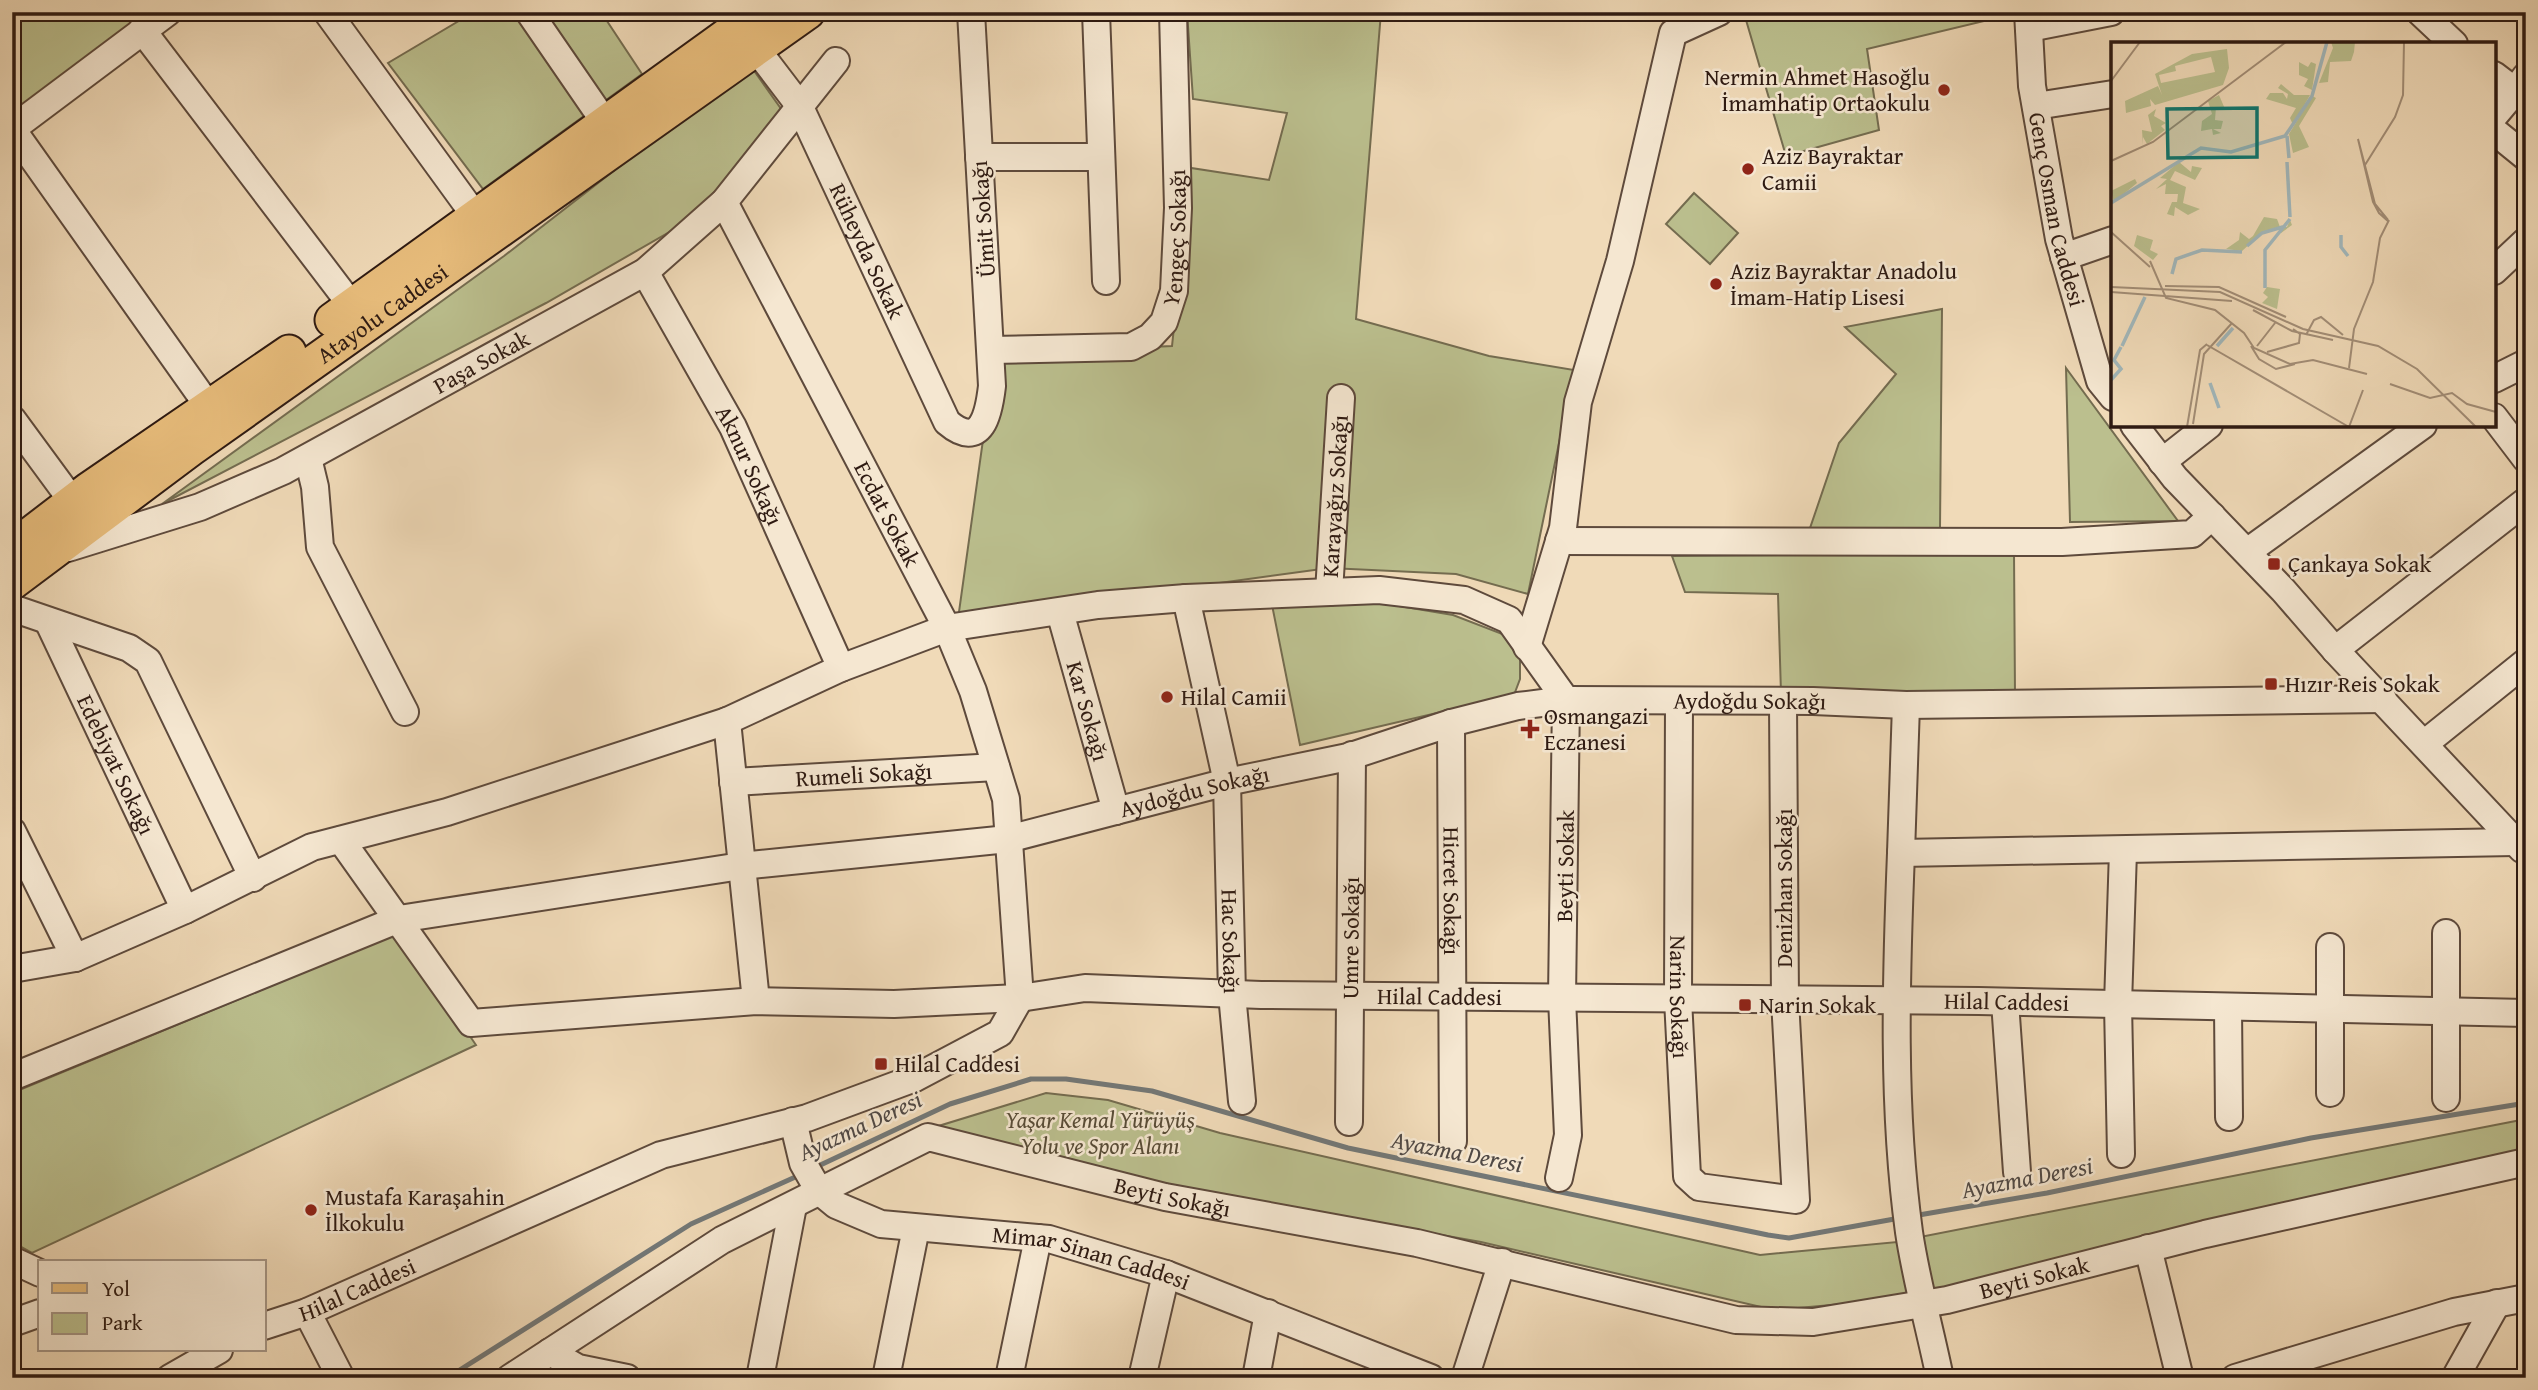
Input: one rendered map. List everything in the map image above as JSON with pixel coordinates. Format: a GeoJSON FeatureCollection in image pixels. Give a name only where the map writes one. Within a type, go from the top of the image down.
{"type":"FeatureCollection","features":[{"type":"Feature","properties":{"kind":"main road","name":"Atayolu Caddesi"},"geometry":{"type":"LineString","coordinates":[[12,548],[745,25],[808,12]]}},
{"type":"Feature","properties":{"kind":"main road","name":"Atayolu Caddesi"},"geometry":{"type":"LineString","coordinates":[[12,583],[745,25]]}},
{"type":"Feature","properties":{"kind":"street"},"geometry":{"type":"LineString","coordinates":[[168,12],[12,129],[209,407]]}},
{"type":"Feature","properties":{"kind":"street"},"geometry":{"type":"LineString","coordinates":[[327,12],[477,217]]}},
{"type":"Feature","properties":{"kind":"street"},"geometry":{"type":"LineString","coordinates":[[529,12],[606,124]]}},
{"type":"Feature","properties":{"kind":"street","name":"Ümit Sokağı"},"geometry":{"type":"LineString","coordinates":[[971,12],[991,350],[992,386],[989,415],[984,424]]}},
{"type":"Feature","properties":{"kind":"street"},"geometry":{"type":"LineString","coordinates":[[1096,12],[1106,281]]}},
{"type":"Feature","properties":{"kind":"street","name":"Yengeç Sokağı"},"geometry":{"type":"LineString","coordinates":[[991,350],[1131,347],[1150,337],[1164,322],[1174,291],[1178,208],[1173,12]]}},
{"type":"Feature","properties":{"kind":"street"},"geometry":{"type":"LineString","coordinates":[[1527,647],[1559,541],[1578,402],[1619,261],[1668,23],[1719,12]]}},
{"type":"Feature","properties":{"kind":"street"},"geometry":{"type":"LineString","coordinates":[[2029,20],[2111,12]]}},
{"type":"Feature","properties":{"kind":"street"},"geometry":{"type":"LineString","coordinates":[[2420,12],[2452,42]]}},
{"type":"Feature","properties":{"kind":"street","name":"Genç Osman Caddesi"},"geometry":{"type":"LineString","coordinates":[[2029,20],[2036,106],[2064,257],[2109,384]]}},
{"type":"Feature","properties":{"kind":"street","name":"Rüheyda Sokak"},"geometry":{"type":"LineString","coordinates":[[745,25],[799,105],[947,422],[956,429],[967,432],[984,424]]}},
{"type":"Feature","properties":{"kind":"street"},"geometry":{"type":"LineString","coordinates":[[142,30],[352,306]]}},
{"type":"Feature","properties":{"kind":"street","name":"Paşa Sokak"},"geometry":{"type":"LineString","coordinates":[[52,553],[200,507],[308,458],[484,358],[645,272],[724,202],[836,61]]}},
{"type":"Feature","properties":{"kind":"street"},"geometry":{"type":"LineString","coordinates":[[2496,76],[2520,83],[2496,113]]}},
{"type":"Feature","properties":{"kind":"street"},"geometry":{"type":"LineString","coordinates":[[2036,106],[2111,94]]}},
{"type":"Feature","properties":{"kind":"street"},"geometry":{"type":"LineString","coordinates":[[2496,133],[2526,158]]}},
{"type":"Feature","properties":{"kind":"street"},"geometry":{"type":"LineString","coordinates":[[979,157],[1101,157]]}},
{"type":"Feature","properties":{"kind":"street","name":"Ecdat Sokak"},"geometry":{"type":"LineString","coordinates":[[724,202],[947,628],[973,691],[1006,799],[1020,998]]}},
{"type":"Feature","properties":{"kind":"street"},"geometry":{"type":"LineString","coordinates":[[2064,257],[2111,241]]}},
{"type":"Feature","properties":{"kind":"street"},"geometry":{"type":"LineString","coordinates":[[2496,269],[2526,241]]}},
{"type":"Feature","properties":{"kind":"street","name":"Aknur Sokağı"},"geometry":{"type":"LineString","coordinates":[[645,272],[733,427],[841,668]]}},
{"type":"Feature","properties":{"kind":"street"},"geometry":{"type":"LineString","coordinates":[[2496,378],[2526,363]]}},
{"type":"Feature","properties":{"kind":"street","name":"Karayağız Sokağı"},"geometry":{"type":"LineString","coordinates":[[1329,592],[1341,398]]}},
{"type":"Feature","properties":{"kind":"street"},"geometry":{"type":"LineString","coordinates":[[12,419],[73,502]]}},
{"type":"Feature","properties":{"kind":"street"},"geometry":{"type":"LineString","coordinates":[[2496,420],[2526,459]]}},
{"type":"Feature","properties":{"kind":"street"},"geometry":{"type":"LineString","coordinates":[[2136,427],[2162,462],[2335,650],[2522,842]]}},
{"type":"Feature","properties":{"kind":"street"},"geometry":{"type":"LineString","coordinates":[[2162,462],[2206,427]]}},
{"type":"Feature","properties":{"kind":"street"},"geometry":{"type":"LineString","coordinates":[[2247,552],[2420,427]]}},
{"type":"Feature","properties":{"kind":"street"},"geometry":{"type":"LineString","coordinates":[[308,458],[315,487],[320,547],[405,712]]}},
{"type":"Feature","properties":{"kind":"street"},"geometry":{"type":"LineString","coordinates":[[2335,650],[2526,501]]}},
{"type":"Feature","properties":{"kind":"street"},"geometry":{"type":"LineString","coordinates":[[1559,541],[2063,542],[2192,534],[2212,516]]}},
{"type":"Feature","properties":{"kind":"street"},"geometry":{"type":"LineString","coordinates":[[12,969],[75,958],[185,910],[312,847],[447,812],[727,721],[841,668],[947,628],[1098,605],[1186,598],[1379,590],[1464,600],[1510,620],[1566,700]]}},
{"type":"Feature","properties":{"kind":"street"},"geometry":{"type":"LineString","coordinates":[[1186,598],[1227,782]]}},
{"type":"Feature","properties":{"kind":"street"},"geometry":{"type":"LineString","coordinates":[[12,608],[129,648],[148,661],[253,878]]}},
{"type":"Feature","properties":{"kind":"street","name":"Kar Sokağı"},"geometry":{"type":"LineString","coordinates":[[1060,612],[1116,811]]}},
{"type":"Feature","properties":{"kind":"street","name":"Edebiyat Sokağı"},"geometry":{"type":"LineString","coordinates":[[48,621],[185,910]]}},
{"type":"Feature","properties":{"kind":"street"},"geometry":{"type":"LineString","coordinates":[[2424,744],[2526,662]]}},
{"type":"Feature","properties":{"kind":"street","name":"Aydoğdu Sokağı"},"geometry":{"type":"LineString","coordinates":[[12,1077],[399,919],[741,866],[1008,839],[1227,782],[1352,755],[1451,723],[1518,706],[1566,700],[1906,705],[2383,699]]}},
{"type":"Feature","properties":{"kind":"street","name":"Beyti Sokak"},"geometry":{"type":"LineString","coordinates":[[1559,1178],[1568,1135],[1562,998],[1566,700]]}},
{"type":"Feature","properties":{"kind":"street","name":"Narin Sokağı"},"geometry":{"type":"LineString","coordinates":[[1678,701],[1678,999],[1682,1122],[1690,1181],[1699,1187],[1796,1200]]}},
{"type":"Feature","properties":{"kind":"street","name":"Denizhan Sokağı"},"geometry":{"type":"LineString","coordinates":[[1783,703],[1785,1000],[1796,1200]]}},
{"type":"Feature","properties":{"kind":"street"},"geometry":{"type":"LineString","coordinates":[[1906,705],[1895,1001],[1909,1235],[1940,1378]]}},
{"type":"Feature","properties":{"kind":"street"},"geometry":{"type":"LineString","coordinates":[[727,721],[756,1001]]}},
{"type":"Feature","properties":{"kind":"street","name":"Hicret Sokağı"},"geometry":{"type":"LineString","coordinates":[[1451,723],[1453,1141]]}},
{"type":"Feature","properties":{"kind":"street","name":"Umre Sokağı"},"geometry":{"type":"LineString","coordinates":[[1349,1122],[1352,755]]}},
{"type":"Feature","properties":{"kind":"street","name":"Rumeli Sokağı"},"geometry":{"type":"LineString","coordinates":[[733,782],[996,767]]}},
{"type":"Feature","properties":{"kind":"street","name":"Hac Sokağı"},"geometry":{"type":"LineString","coordinates":[[1227,782],[1232,994],[1242,1101]]}},
{"type":"Feature","properties":{"kind":"street"},"geometry":{"type":"LineString","coordinates":[[12,831],[75,958]]}},
{"type":"Feature","properties":{"kind":"street"},"geometry":{"type":"LineString","coordinates":[[341,839],[471,1023],[756,1001],[894,1004],[1020,998]]}},
{"type":"Feature","properties":{"kind":"street"},"geometry":{"type":"LineString","coordinates":[[1901,853],[2522,842]]}},
{"type":"Feature","properties":{"kind":"street"},"geometry":{"type":"LineString","coordinates":[[2121,1154],[2118,1004],[2123,851]]}},
{"type":"Feature","properties":{"kind":"street"},"geometry":{"type":"LineString","coordinates":[[2446,933],[2446,1098]]}},
{"type":"Feature","properties":{"kind":"street"},"geometry":{"type":"LineString","coordinates":[[2330,947],[2330,1093]]}},
{"type":"Feature","properties":{"kind":"street","name":"Hilal Caddesi"},"geometry":{"type":"LineString","coordinates":[[266,1325],[307,1312],[661,1155],[793,1121],[915,1078],[1000,1033],[1020,998],[1085,988],[1232,994],[2005,1002],[2526,1013]]}},
{"type":"Feature","properties":{"kind":"street"},"geometry":{"type":"LineString","coordinates":[[2005,1002],[2017,1172]]}},
{"type":"Feature","properties":{"kind":"street"},"geometry":{"type":"LineString","coordinates":[[2228,1007],[2229,1117]]}},
{"type":"Feature","properties":{"kind":"street"},"geometry":{"type":"LineString","coordinates":[[793,1121],[812,1179]]}},
{"type":"Feature","properties":{"kind":"street","name":"Beyti Sokağı"},"geometry":{"type":"LineString","coordinates":[[510,1378],[722,1240],[793,1206],[812,1179],[928,1137],[1165,1197],[1417,1243],[1539,1271]]}},
{"type":"Feature","properties":{"kind":"street","name":"Beyti Sokak"},"geometry":{"type":"LineString","coordinates":[[1539,1271],[1736,1320],[1813,1322],[1926,1304],[2148,1248],[2526,1162]]}},
{"type":"Feature","properties":{"kind":"street","name":"Mimar Sinan Caddesi"},"geometry":{"type":"LineString","coordinates":[[812,1179],[836,1205],[881,1224],[1038,1238],[1166,1274],[1268,1313],[1389,1369],[1431,1378]]}},
{"type":"Feature","properties":{"kind":"street"},"geometry":{"type":"LineString","coordinates":[[760,1378],[793,1206]]}},
{"type":"Feature","properties":{"kind":"street"},"geometry":{"type":"LineString","coordinates":[[886,1378],[916,1228]]}},
{"type":"Feature","properties":{"kind":"street"},"geometry":{"type":"LineString","coordinates":[[1009,1378],[1038,1238]]}},
{"type":"Feature","properties":{"kind":"street"},"geometry":{"type":"LineString","coordinates":[[2148,1248],[2180,1378]]}},
{"type":"Feature","properties":{"kind":"street"},"geometry":{"type":"LineString","coordinates":[[12,1260],[38,1272]]}},
{"type":"Feature","properties":{"kind":"street"},"geometry":{"type":"LineString","coordinates":[[1465,1378],[1502,1262]]}},
{"type":"Feature","properties":{"kind":"street"},"geometry":{"type":"LineString","coordinates":[[1142,1378],[1166,1274]]}},
{"type":"Feature","properties":{"kind":"street"},"geometry":{"type":"LineString","coordinates":[[2235,1378],[2454,1312],[2526,1298]]}},
{"type":"Feature","properties":{"kind":"street"},"geometry":{"type":"LineString","coordinates":[[2455,1378],[2497,1303]]}},
{"type":"Feature","properties":{"kind":"street"},"geometry":{"type":"LineString","coordinates":[[307,1312],[341,1378]]}},
{"type":"Feature","properties":{"kind":"street"},"geometry":{"type":"LineString","coordinates":[[12,1323],[38,1313]]}},
{"type":"Feature","properties":{"kind":"street"},"geometry":{"type":"LineString","coordinates":[[1256,1378],[1268,1313]]}},
{"type":"Feature","properties":{"kind":"street"},"geometry":{"type":"LineString","coordinates":[[170,1378],[216,1352]]}},
{"type":"Feature","properties":{"kind":"street"},"geometry":{"type":"LineString","coordinates":[[550,1352],[578,1368],[627,1378]]}},
{"type":"Feature","properties":{"kind":"street"},"geometry":{"type":"LineString","coordinates":[[2303,1378],[2325,1353]]}},
{"type":"Feature","properties":{"kind":"street"},"geometry":{"type":"LineString","coordinates":[[2316,1378],[2325,1353]]}},
{"type":"Feature","properties":{"kind":"green space"},"geometry":{"type":"Polygon","coordinates":[[[12,12],[155,12],[12,118],[12,12]]]}},
{"type":"Feature","properties":{"kind":"green space"},"geometry":{"type":"Polygon","coordinates":[[[474,12],[601,12],[642,74],[483,189],[388,63],[474,12]]]}},
{"type":"Feature","properties":{"kind":"green space"},"geometry":{"type":"Polygon","coordinates":[[[1187,12],[1381,12],[1356,319],[1489,356],[1574,370],[1528,594],[1456,574],[1329,568],[958,619],[995,354],[1172,346],[1191,168],[1269,180],[1287,113],[1193,99],[1187,12]]]}},
{"type":"Feature","properties":{"kind":"green space"},"geometry":{"type":"Polygon","coordinates":[[[1759,12],[2005,12],[2005,16],[1867,49],[1879,130],[1786,156],[1746,20],[1759,12]]]}},
{"type":"Feature","properties":{"kind":"green space"},"geometry":{"type":"Polygon","coordinates":[[[750,65],[784,113],[692,219],[546,303],[162,504],[504,256],[750,65]]]}},
{"type":"Feature","properties":{"kind":"green space"},"geometry":{"type":"Polygon","coordinates":[[[1694,193],[1738,233],[1710,264],[1666,224],[1694,193]]]}},
{"type":"Feature","properties":{"kind":"green space"},"geometry":{"type":"Polygon","coordinates":[[[1942,309],[1940,528],[1808,534],[1839,443],[1896,374],[1845,327],[1942,309]]]}},
{"type":"Feature","properties":{"kind":"green space"},"geometry":{"type":"Polygon","coordinates":[[[2066,368],[2178,521],[2070,522],[2066,368]]]}},
{"type":"Feature","properties":{"kind":"green space"},"geometry":{"type":"Polygon","coordinates":[[[2014,553],[2015,695],[1781,693],[1778,594],[1685,592],[1672,556],[2014,553]]]}},
{"type":"Feature","properties":{"kind":"green space"},"geometry":{"type":"Polygon","coordinates":[[[1271,600],[1375,602],[1453,615],[1505,635],[1520,653],[1520,679],[1514,695],[1300,745],[1271,600]]]}},
{"type":"Feature","properties":{"kind":"green space"},"geometry":{"type":"Polygon","coordinates":[[[399,933],[476,1045],[32,1253],[12,1242],[12,1093],[399,933]]]}},
{"type":"Feature","properties":{"kind":"green space","name":"Yaşar Kemal Yürüyüş Yolu ve Spor Alanı"},"geometry":{"type":"Polygon","coordinates":[[[1046,1093],[1108,1100],[1220,1133],[1760,1255],[1897,1242],[1910,1298],[1774,1310],[1481,1242],[1194,1191],[932,1128],[1046,1093]]]}},
{"type":"Feature","properties":{"kind":"green space"},"geometry":{"type":"Polygon","coordinates":[[[2526,1119],[2526,1157],[1932,1299],[1920,1237],[2526,1119]]]}},
{"type":"Feature","properties":{"kind":"waterway","name":"Ayazma Deresi"},"geometry":{"type":"LineString","coordinates":[[814,1168],[950,1104],[1031,1079],[1066,1079],[1152,1091],[1348,1148],[1768,1235],[1789,1238],[1900,1218]]}},
{"type":"Feature","properties":{"kind":"waterway","name":"Ayazma Deresi"},"geometry":{"type":"LineString","coordinates":[[1913,1216],[2047,1193],[2311,1138],[2526,1103]]}},
{"type":"Feature","properties":{"kind":"waterway","name":"Ayazma Deresi"},"geometry":{"type":"LineString","coordinates":[[447,1378],[691,1224],[802,1174]]}},
{"type":"Feature","properties":{"kind":"place","name":"Nermin Ahmet Hasoğlu İmamhatip Ortaokulu"},"geometry":{"type":"Point","coordinates":[1944,90]}},
{"type":"Feature","properties":{"kind":"place","name":"Aziz Bayraktar Camii"},"geometry":{"type":"Point","coordinates":[1748,169]}},
{"type":"Feature","properties":{"kind":"place","name":"Aziz Bayraktar Anadolu İmam-Hatip Lisesi"},"geometry":{"type":"Point","coordinates":[1716,284]}},
{"type":"Feature","properties":{"kind":"place","name":"Çankaya Sokak"},"geometry":{"type":"Point","coordinates":[2274,564]}},
{"type":"Feature","properties":{"kind":"place","name":"Hızır Reis Sokak"},"geometry":{"type":"Point","coordinates":[2271,684]}},
{"type":"Feature","properties":{"kind":"place","name":"Hilal Camii"},"geometry":{"type":"Point","coordinates":[1167,697]}},
{"type":"Feature","properties":{"kind":"place","name":"Osmangazi Eczanesi"},"geometry":{"type":"Point","coordinates":[1530,729]}},
{"type":"Feature","properties":{"kind":"place","name":"Narin Sokak"},"geometry":{"type":"Point","coordinates":[1745,1005]}},
{"type":"Feature","properties":{"kind":"place","name":"Hilal Caddesi"},"geometry":{"type":"Point","coordinates":[881,1064]}},
{"type":"Feature","properties":{"kind":"place","name":"Mustafa Karaşahin İlkokulu"},"geometry":{"type":"Point","coordinates":[311,1210]}}]}
